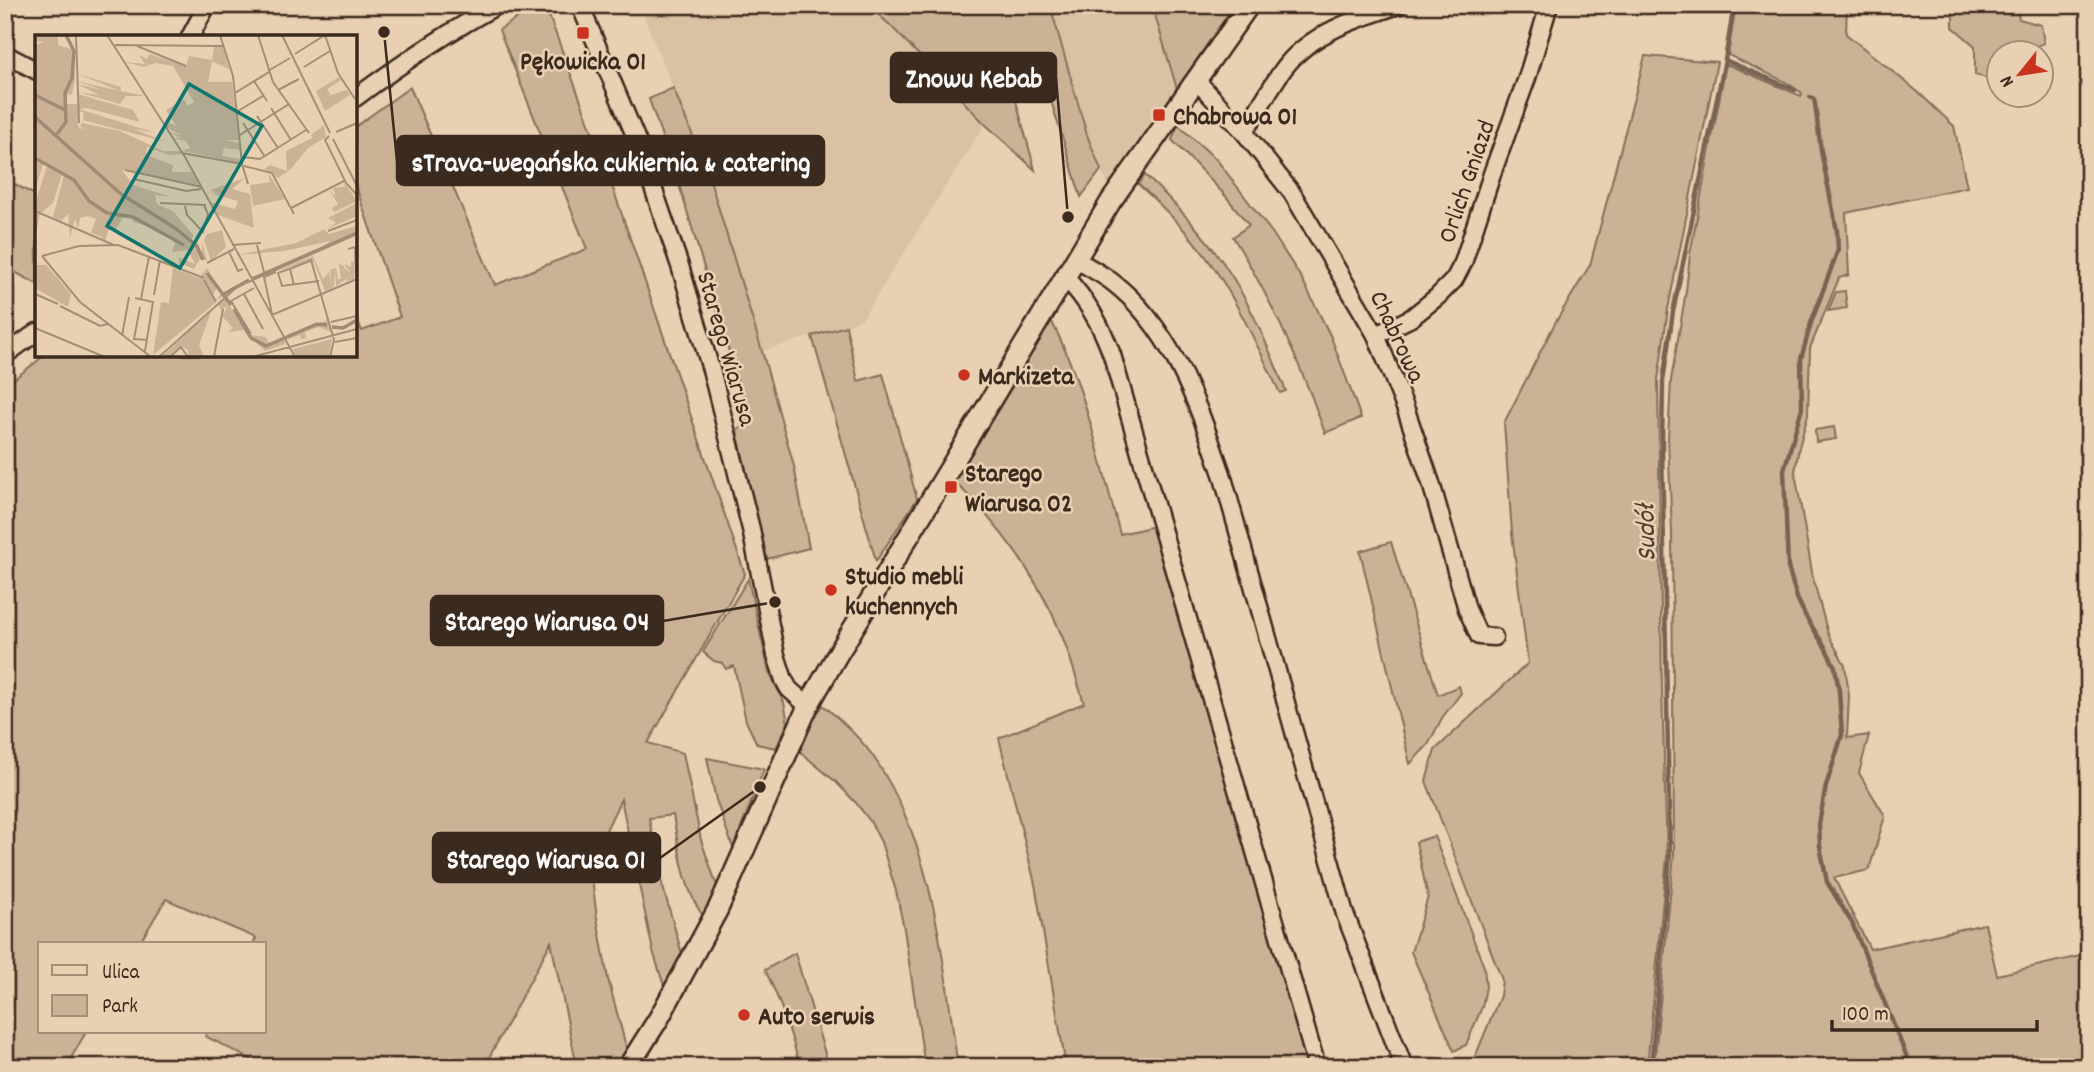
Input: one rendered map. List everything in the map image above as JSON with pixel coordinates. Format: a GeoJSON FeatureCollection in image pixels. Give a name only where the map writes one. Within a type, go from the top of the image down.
{"type":"FeatureCollection","features":[{"type":"Feature","properties":{"kind":"street"},"geometry":{"type":"LineString","coordinates":[[191,35],[207,5]]}},
{"type":"Feature","properties":{"kind":"street"},"geometry":{"type":"LineString","coordinates":[[461,5],[467,21]]}},
{"type":"Feature","properties":{"kind":"street"},"geometry":{"type":"LineString","coordinates":[[357,98],[423,49],[498,5]]}},
{"type":"Feature","properties":{"kind":"street","name":"Starego Wiarusa"},"geometry":{"type":"LineString","coordinates":[[580,5],[636,138],[680,267],[712,373],[748,516],[776,654],[784,680],[808,706]]}},
{"type":"Feature","properties":{"kind":"street"},"geometry":{"type":"LineString","coordinates":[[628,1067],[659,1017],[718,909],[808,706],[836,657],[1119,188],[1249,5]]}},
{"type":"Feature","properties":{"kind":"street"},"geometry":{"type":"LineString","coordinates":[[1244,132],[1286,66],[1317,38],[1365,16],[1399,5]]}},
{"type":"Feature","properties":{"kind":"street","name":"Orlich Gniazd"},"geometry":{"type":"LineString","coordinates":[[1376,335],[1411,318],[1437,297],[1454,280],[1463,263],[1527,78],[1549,5]]}},
{"type":"Feature","properties":{"kind":"street"},"geometry":{"type":"LineString","coordinates":[[5,54],[35,70]]}},
{"type":"Feature","properties":{"kind":"street","name":"Chabrowa"},"geometry":{"type":"LineString","coordinates":[[1196,80],[1244,132],[1292,193],[1376,335],[1431,483],[1467,609],[1479,636],[1494,637]]}},
{"type":"Feature","properties":{"kind":"street"},"geometry":{"type":"LineString","coordinates":[[1075,259],[1111,281],[1141,309],[1178,364],[1204,421],[1222,474],[1345,914],[1404,1067]]}},
{"type":"Feature","properties":{"kind":"street"},"geometry":{"type":"LineString","coordinates":[[1064,276],[1091,308],[1104,331],[1112,355],[1317,1067]]}},
{"type":"Feature","properties":{"kind":"street"},"geometry":{"type":"LineString","coordinates":[[5,355],[35,333]]}},
{"type":"Feature","properties":{"kind":"shaded area"},"geometry":{"type":"Polygon","coordinates":[[[639,5],[868,5],[985,124],[863,318],[846,326],[762,351],[707,170],[639,5]]]}},
{"type":"Feature","properties":{"kind":"shaded area"},"geometry":{"type":"Polygon","coordinates":[[[1050,5],[1152,5],[1177,89],[1108,186],[1087,135],[1050,5]]]}},
{"type":"Feature","properties":{"kind":"green space"},"geometry":{"type":"Polygon","coordinates":[[[537,5],[545,5],[607,171],[745,574],[648,743],[683,753],[701,840],[717,886],[703,916],[686,880],[673,815],[649,818],[661,880],[682,954],[665,989],[653,951],[621,799],[590,863],[608,979],[627,1050],[616,1067],[577,1067],[551,942],[484,1067],[265,1067],[205,1036],[266,1034],[266,942],[254,942],[256,938],[166,899],[140,942],[38,942],[38,1034],[85,1034],[66,1067],[5,1067],[5,386],[42,357],[357,357],[357,319],[362,331],[400,317],[357,190],[357,126],[410,87],[495,285],[587,249],[499,30],[537,5]]]}},
{"type":"Feature","properties":{"kind":"green space"},"geometry":{"type":"Polygon","coordinates":[[[868,5],[1050,5],[1087,135],[1101,170],[1081,197],[1040,66],[1022,66],[1011,83],[1035,170],[985,124],[868,5]]]}},
{"type":"Feature","properties":{"kind":"green space"},"geometry":{"type":"Polygon","coordinates":[[[1152,5],[1234,5],[1177,89],[1152,5]]]}},
{"type":"Feature","properties":{"kind":"green space"},"geometry":{"type":"Polygon","coordinates":[[[1736,5],[1847,5],[1846,34],[1918,92],[1954,126],[1967,187],[1846,213],[1849,275],[1839,278],[1810,348],[1808,415],[1795,472],[1813,578],[1828,634],[1845,665],[1849,695],[1847,738],[1869,735],[1859,773],[1885,816],[1869,870],[1834,878],[1870,949],[1985,924],[1997,975],[2089,954],[2089,1067],[1654,1067],[1674,854],[1672,533],[1668,439],[1671,380],[1690,254],[1726,64],[1801,96],[1802,93],[1784,81],[1728,55],[1736,5]]]}},
{"type":"Feature","properties":{"kind":"green space"},"geometry":{"type":"Polygon","coordinates":[[[1953,5],[2016,5],[2019,19],[2041,25],[2043,38],[1986,38],[1986,78],[1975,75],[1975,46],[1953,27],[1953,5]]]}},
{"type":"Feature","properties":{"kind":"green space"},"geometry":{"type":"Polygon","coordinates":[[[1645,56],[1717,62],[1668,309],[1658,380],[1667,857],[1647,1067],[1471,1067],[1500,996],[1502,980],[1426,781],[1435,750],[1528,663],[1512,533],[1504,423],[1555,323],[1590,265],[1645,56]]]}},
{"type":"Feature","properties":{"kind":"green space"},"geometry":{"type":"Polygon","coordinates":[[[673,88],[707,170],[794,466],[809,548],[767,559],[737,431],[749,419],[682,194],[649,99],[673,88]]]}},
{"type":"Feature","properties":{"kind":"green space"},"geometry":{"type":"Polygon","coordinates":[[[1178,125],[1217,160],[1273,234],[1302,279],[1331,337],[1361,418],[1325,433],[1284,332],[1233,237],[1249,225],[1224,194],[1172,140],[1178,125]]]}},
{"type":"Feature","properties":{"kind":"green space"},"geometry":{"type":"Polygon","coordinates":[[[1145,175],[1193,224],[1224,264],[1255,319],[1286,391],[1280,393],[1239,309],[1205,255],[1173,218],[1138,184],[1145,175]]]}},
{"type":"Feature","properties":{"kind":"green space"},"geometry":{"type":"Polygon","coordinates":[[[5,179],[35,195],[35,283],[5,267],[5,179]]]}},
{"type":"Feature","properties":{"kind":"green space"},"geometry":{"type":"Polygon","coordinates":[[[1845,291],[1847,308],[1828,311],[1836,292],[1845,291]]]}},
{"type":"Feature","properties":{"kind":"green space"},"geometry":{"type":"Polygon","coordinates":[[[1050,318],[1082,397],[1120,534],[1155,526],[1308,1067],[1066,1067],[1035,884],[999,738],[1084,703],[1065,644],[1041,593],[1002,534],[954,481],[1050,318]]]}},
{"type":"Feature","properties":{"kind":"green space"},"geometry":{"type":"Polygon","coordinates":[[[846,326],[858,381],[883,374],[917,499],[876,561],[812,336],[846,326]]]}},
{"type":"Feature","properties":{"kind":"green space"},"geometry":{"type":"Polygon","coordinates":[[[1834,427],[1836,439],[1816,442],[1815,430],[1834,427]]]}},
{"type":"Feature","properties":{"kind":"green space"},"geometry":{"type":"Polygon","coordinates":[[[1391,542],[1438,695],[1459,686],[1461,693],[1442,718],[1428,745],[1410,764],[1360,551],[1391,542]]]}},
{"type":"Feature","properties":{"kind":"green space"},"geometry":{"type":"Polygon","coordinates":[[[748,579],[769,672],[784,702],[788,723],[776,748],[757,744],[746,721],[734,666],[726,669],[722,663],[714,661],[703,652],[748,579]]]}},
{"type":"Feature","properties":{"kind":"green space"},"geometry":{"type":"Polygon","coordinates":[[[823,705],[857,737],[875,759],[911,830],[924,869],[941,948],[958,1067],[925,1067],[904,929],[881,842],[856,803],[798,750],[823,705]]]}},
{"type":"Feature","properties":{"kind":"green space"},"geometry":{"type":"Polygon","coordinates":[[[707,758],[764,769],[733,848],[716,800],[707,758]]]}},
{"type":"Feature","properties":{"kind":"green space"},"geometry":{"type":"Polygon","coordinates":[[[1434,836],[1484,967],[1486,987],[1482,1007],[1466,1045],[1454,1051],[1411,952],[1428,897],[1416,842],[1434,836]]]}},
{"type":"Feature","properties":{"kind":"green space"},"geometry":{"type":"Polygon","coordinates":[[[795,953],[829,1067],[800,1067],[785,1017],[765,970],[795,953]]]}},
{"type":"Feature","properties":{"kind":"waterway","name":"Sudół"},"geometry":{"type":"LineString","coordinates":[[1651,1067],[1670,854],[1663,381],[1673,312],[1734,5]]}},
{"type":"Feature","properties":{"kind":"waterway"},"geometry":{"type":"LineString","coordinates":[[1725,60],[1795,90]]}},
{"type":"Feature","properties":{"kind":"waterway"},"geometry":{"type":"LineString","coordinates":[[1810,97],[1815,104],[1838,250],[1811,323],[1801,359],[1802,408],[1784,470],[1788,567],[1797,598],[1835,667],[1839,691],[1842,735],[1826,786],[1819,824],[1827,882],[1852,923],[1911,1067]]}},
{"type":"Feature","properties":{"kind":"place","name":"sTrava-wegańska cukiernia & catering"},"geometry":{"type":"Point","coordinates":[384,32]}},
{"type":"Feature","properties":{"kind":"place","name":"Pękowicka 01"},"geometry":{"type":"Point","coordinates":[583,33]}},
{"type":"Feature","properties":{"kind":"place","name":"Chabrowa 01"},"geometry":{"type":"Point","coordinates":[1159,115]}},
{"type":"Feature","properties":{"kind":"place","name":"Znowu Kebab"},"geometry":{"type":"Point","coordinates":[1068,217]}},
{"type":"Feature","properties":{"kind":"place","name":"Markizeta"},"geometry":{"type":"Point","coordinates":[964,375]}},
{"type":"Feature","properties":{"kind":"place","name":"Starego Wiarusa 02"},"geometry":{"type":"Point","coordinates":[951,487]}},
{"type":"Feature","properties":{"kind":"place","name":"Studio mebli kuchennych"},"geometry":{"type":"Point","coordinates":[831,590]}},
{"type":"Feature","properties":{"kind":"place","name":"Starego Wiarusa 04"},"geometry":{"type":"Point","coordinates":[775,602]}},
{"type":"Feature","properties":{"kind":"place","name":"Starego Wiarusa 01"},"geometry":{"type":"Point","coordinates":[760,787]}},
{"type":"Feature","properties":{"kind":"place","name":"Auto serwis"},"geometry":{"type":"Point","coordinates":[744,1015]}}]}
